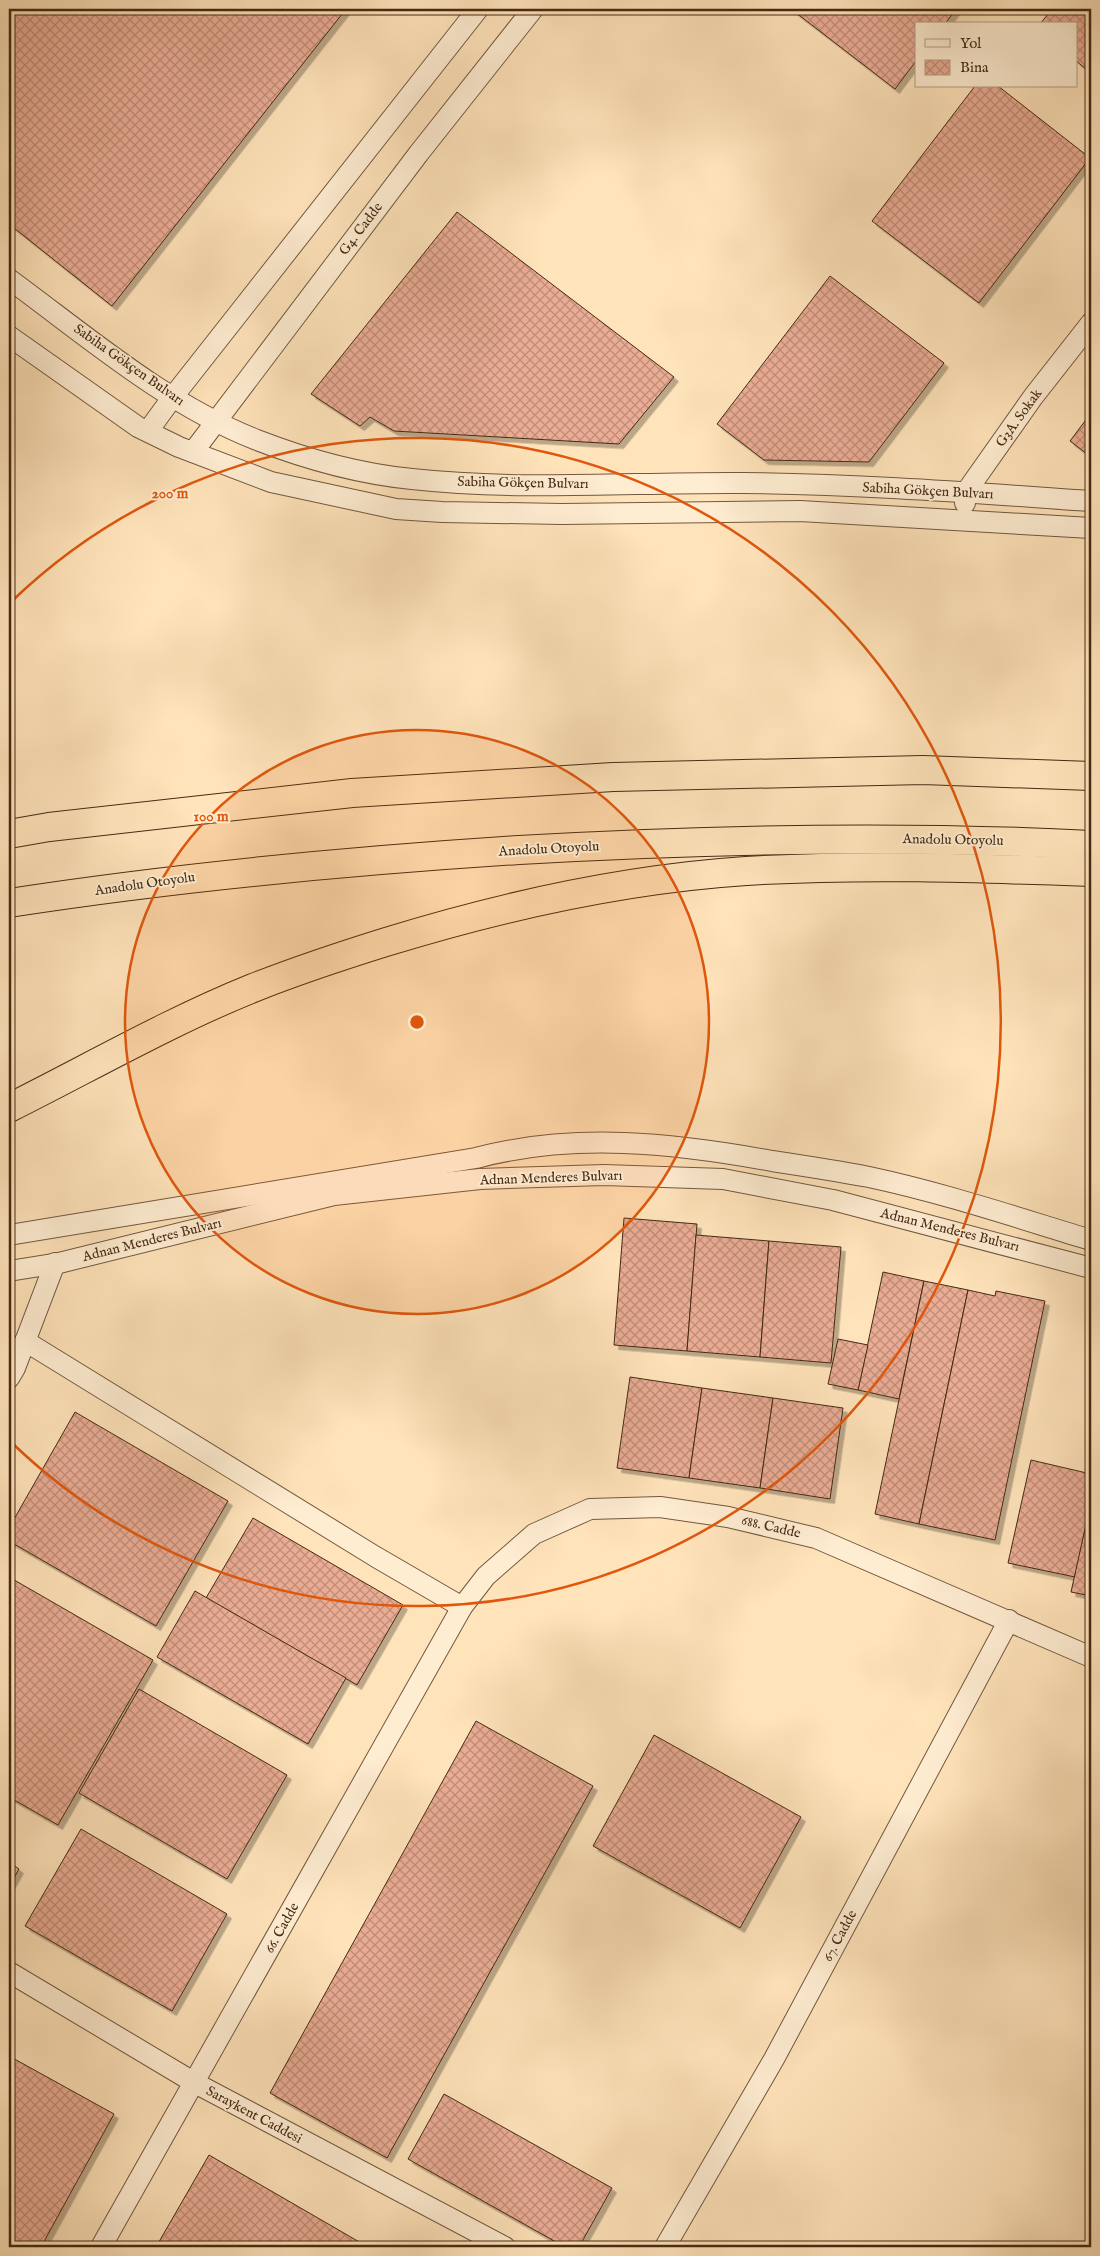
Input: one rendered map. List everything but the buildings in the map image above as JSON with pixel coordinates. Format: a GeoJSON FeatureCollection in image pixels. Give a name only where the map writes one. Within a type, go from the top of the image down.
{"type":"FeatureCollection","features":[{"type":"Feature","properties":{"kind":"highway"},"geometry":{"type":"LineString","coordinates":[[9,834],[49,827],[342,794],[613,777],[923,770],[1091,776]]}},
{"type":"Feature","properties":{"kind":"highway","name":"Anadolu Otoyolu"},"geometry":{"type":"LineString","coordinates":[[9,903],[202,876],[439,855],[599,846],[754,840],[885,839],[982,839],[1091,845]]}},
{"type":"Feature","properties":{"kind":"highway"},"geometry":{"type":"LineString","coordinates":[[9,1108],[162,1030],[252,989],[328,960],[434,927],[543,900],[652,880],[743,871],[817,867],[932,867],[1091,872]]}},
{"type":"Feature","properties":{"kind":"street"},"geometry":{"type":"LineString","coordinates":[[148,431],[478,9]]}},
{"type":"Feature","properties":{"kind":"street","name":"G4. Cadde"},"geometry":{"type":"LineString","coordinates":[[193,452],[215,420],[413,161],[533,9]]}},
{"type":"Feature","properties":{"kind":"street","name":"Sabiha Gökçen Bulvarı"},"geometry":{"type":"LineString","coordinates":[[9,279],[172,398],[258,440],[305,455],[383,475],[472,483],[745,483],[894,488],[1091,501]]}},
{"type":"Feature","properties":{"kind":"street","name":"G3A. Sokak"},"geometry":{"type":"LineString","coordinates":[[963,520],[966,492],[1033,398],[1091,323]]}},
{"type":"Feature","properties":{"kind":"street","name":"Sabiha Gökçen Bulvarı"},"geometry":{"type":"LineString","coordinates":[[9,336],[148,431],[193,452],[271,482],[396,509],[442,512],[562,514],[800,511],[1091,528]]}},
{"type":"Feature","properties":{"kind":"street"},"geometry":{"type":"LineString","coordinates":[[9,1235],[476,1158],[512,1149],[551,1143],[621,1142],[721,1152],[870,1178],[958,1200],[1091,1240]]}},
{"type":"Feature","properties":{"kind":"street","name":"Adnan Menderes Bulvarı"},"geometry":{"type":"LineString","coordinates":[[9,1272],[55,1263],[334,1195],[480,1180],[604,1175],[723,1179],[851,1205],[1091,1268]]}},
{"type":"Feature","properties":{"kind":"street"},"geometry":{"type":"LineString","coordinates":[[9,1378],[55,1263]]}},
{"type":"Feature","properties":{"kind":"street"},"geometry":{"type":"LineString","coordinates":[[25,1341],[376,1557],[462,1607]]}},
{"type":"Feature","properties":{"kind":"street","name":"688. Cadde"},"geometry":{"type":"LineString","coordinates":[[462,1607],[486,1576],[534,1534],[590,1509],[660,1507],[728,1517],[816,1538],[1091,1657]]}},
{"type":"Feature","properties":{"kind":"street","name":"66. Cadde"},"geometry":{"type":"LineString","coordinates":[[101,2247],[462,1607]]}},
{"type":"Feature","properties":{"kind":"street","name":"67. Cadde"},"geometry":{"type":"LineString","coordinates":[[665,2247],[774,2059],[1009,1620]]}},
{"type":"Feature","properties":{"kind":"street","name":"Saraykent Caddesi"},"geometry":{"type":"LineString","coordinates":[[9,1972],[195,2083],[505,2247]]}}]}
